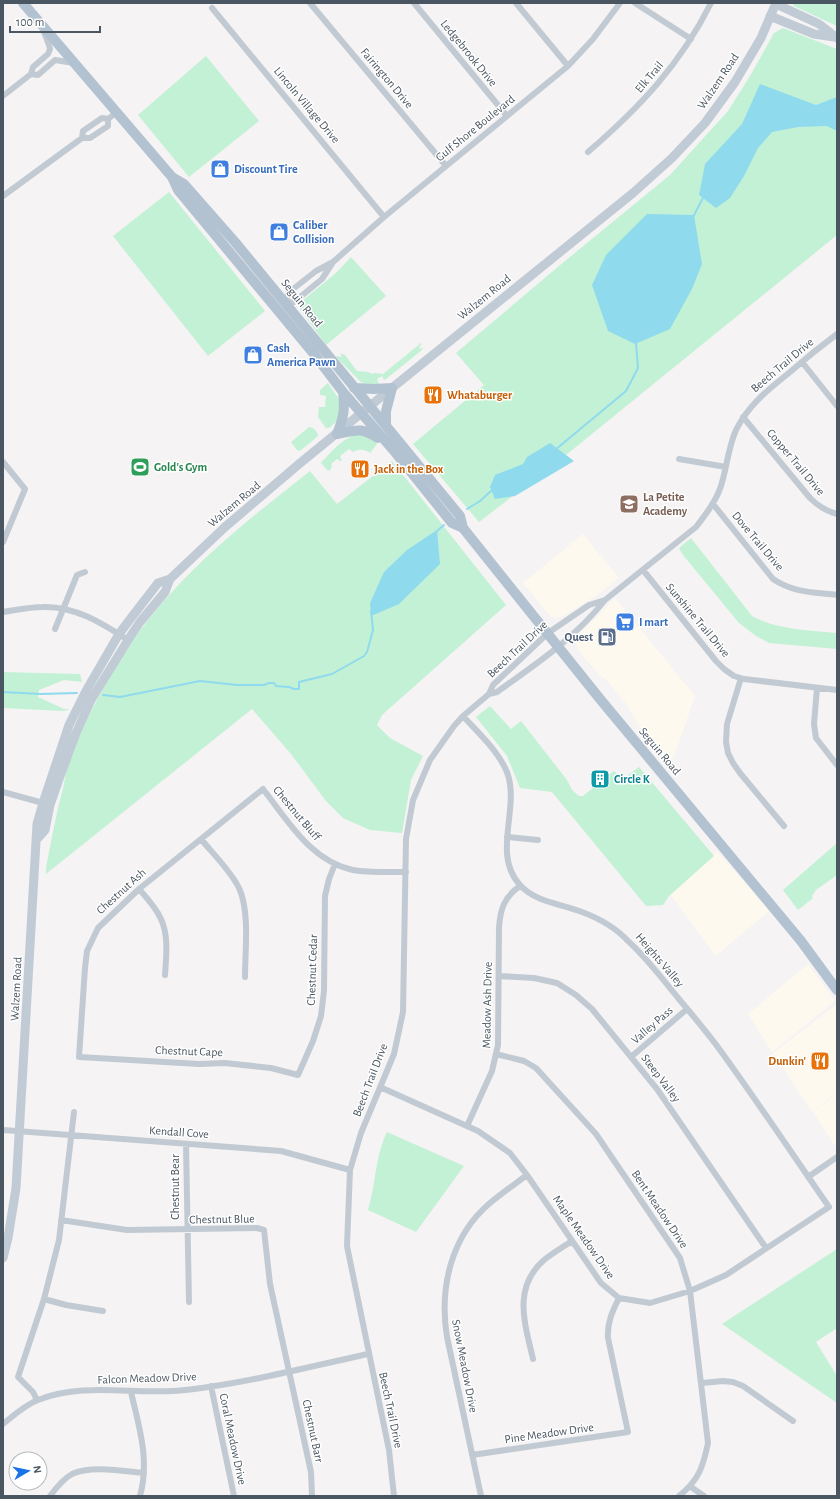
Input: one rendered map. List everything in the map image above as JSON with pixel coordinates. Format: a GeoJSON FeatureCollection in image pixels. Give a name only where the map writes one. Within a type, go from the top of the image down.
{"type":"FeatureCollection","features":[{"type":"Feature","properties":{"kind":"main road","name":"Seguin Road"},"geometry":{"type":"LineString","coordinates":[[23,3],[172,177],[178,190],[294,330],[343,392],[386,426],[460,516],[463,528],[559,648],[801,941],[837,990]]}},
{"type":"Feature","properties":{"kind":"main road","name":"Seguin Road"},"geometry":{"type":"LineString","coordinates":[[172,177],[184,184],[286,303],[354,388],[365,410],[386,441],[452,523],[463,528]]}},
{"type":"Feature","properties":{"kind":"main road"},"geometry":{"type":"LineString","coordinates":[[262,291],[280,303],[286,303],[288,318],[294,330]]}},
{"type":"Feature","properties":{"kind":"main road"},"geometry":{"type":"LineString","coordinates":[[354,388],[392,388],[386,411],[386,426]]}},
{"type":"Feature","properties":{"kind":"main road"},"geometry":{"type":"LineString","coordinates":[[338,434],[344,418],[345,409],[343,392]]}},
{"type":"Feature","properties":{"kind":"main road"},"geometry":{"type":"LineString","coordinates":[[338,434],[364,430],[386,441]]}},
{"type":"Feature","properties":{"kind":"street","name":"Fairington Drive"},"geometry":{"type":"LineString","coordinates":[[310,3],[446,166]]}},
{"type":"Feature","properties":{"kind":"street","name":"Ledgebrook Drive"},"geometry":{"type":"LineString","coordinates":[[414,3],[507,116]]}},
{"type":"Feature","properties":{"kind":"street"},"geometry":{"type":"LineString","coordinates":[[516,3],[568,66]]}},
{"type":"Feature","properties":{"kind":"street","name":"Gulf Shore Boulevard"},"geometry":{"type":"LineString","coordinates":[[333,262],[322,279],[294,302],[286,303],[288,293],[316,271],[333,262],[384,217],[568,66],[593,39],[620,3]]}},
{"type":"Feature","properties":{"kind":"street"},"geometry":{"type":"LineString","coordinates":[[635,3],[691,38]]}},
{"type":"Feature","properties":{"kind":"street","name":"Elk Trail"},"geometry":{"type":"LineString","coordinates":[[588,152],[621,124],[652,92],[680,57],[711,3]]}},
{"type":"Feature","properties":{"kind":"street"},"geometry":{"type":"LineString","coordinates":[[776,3],[819,24],[836,37]]}},
{"type":"Feature","properties":{"kind":"street","name":"Walzem Road"},"geometry":{"type":"LineString","coordinates":[[3,1258],[8,1238],[16,1188],[37,824],[69,725],[86,691],[119,634],[158,583],[170,579],[225,527],[365,410],[632,193],[672,158],[705,123],[735,82],[760,38],[776,3]]}},
{"type":"Feature","properties":{"kind":"street","name":"Lincoln Village Drive"},"geometry":{"type":"LineString","coordinates":[[212,8],[384,217]]}},
{"type":"Feature","properties":{"kind":"street"},"geometry":{"type":"LineString","coordinates":[[770,16],[814,34],[836,37]]}},
{"type":"Feature","properties":{"kind":"street"},"geometry":{"type":"LineString","coordinates":[[3,96],[31,74],[33,67],[48,54],[50,49],[41,24]]}},
{"type":"Feature","properties":{"kind":"street"},"geometry":{"type":"LineString","coordinates":[[31,74],[38,74],[55,60],[75,63]]}},
{"type":"Feature","properties":{"kind":"street"},"geometry":{"type":"LineString","coordinates":[[82,138],[83,131],[102,118],[108,119],[117,112]]}},
{"type":"Feature","properties":{"kind":"street"},"geometry":{"type":"LineString","coordinates":[[3,196],[82,138],[90,138],[108,126],[108,119]]}},
{"type":"Feature","properties":{"kind":"street","name":"Beech Trail Drive"},"geometry":{"type":"LineString","coordinates":[[489,694],[497,692],[559,648],[594,614],[605,600],[696,527],[713,504],[721,487],[732,441],[743,416],[762,394],[837,334]]}},
{"type":"Feature","properties":{"kind":"street"},"geometry":{"type":"LineString","coordinates":[[802,362],[837,406]]}},
{"type":"Feature","properties":{"kind":"street","name":"Copper Trail Drive"},"geometry":{"type":"LineString","coordinates":[[743,416],[810,498],[826,510],[837,514]]}},
{"type":"Feature","properties":{"kind":"street"},"geometry":{"type":"LineString","coordinates":[[679,459],[726,467]]}},
{"type":"Feature","properties":{"kind":"street"},"geometry":{"type":"LineString","coordinates":[[3,462],[25,489],[3,542]]}},
{"type":"Feature","properties":{"kind":"street","name":"Dove Trail Drive"},"geometry":{"type":"LineString","coordinates":[[713,504],[773,579],[793,589],[837,594]]}},
{"type":"Feature","properties":{"kind":"street","name":"Sunshine Trail Drive"},"geometry":{"type":"LineString","coordinates":[[643,570],[724,669],[741,678],[750,680],[837,690]]}},
{"type":"Feature","properties":{"kind":"street"},"geometry":{"type":"LineString","coordinates":[[55,629],[77,575],[85,572]]}},
{"type":"Feature","properties":{"kind":"street","name":"Walzem Road"},"geometry":{"type":"LineString","coordinates":[[37,839],[45,830],[50,805],[76,733],[91,700],[140,622],[165,592],[170,579]]}},
{"type":"Feature","properties":{"kind":"street","name":"Beech Trail Drive"},"geometry":{"type":"LineString","coordinates":[[394,1496],[389,1450],[368,1354],[347,1246],[350,1170],[361,1133],[394,1054],[403,1012],[406,839],[413,800],[430,760],[454,726],[463,716],[489,694],[493,685],[548,633],[588,605],[605,600]]}},
{"type":"Feature","properties":{"kind":"street"},"geometry":{"type":"LineString","coordinates":[[3,612],[41,607],[73,611],[100,621],[128,640]]}},
{"type":"Feature","properties":{"kind":"street"},"geometry":{"type":"LineString","coordinates":[[741,678],[727,724],[726,742],[728,753],[740,773],[784,826]]}},
{"type":"Feature","properties":{"kind":"street"},"geometry":{"type":"LineString","coordinates":[[817,688],[814,724],[816,738],[837,765]]}},
{"type":"Feature","properties":{"kind":"street","name":"Heights Valley"},"geometry":{"type":"LineString","coordinates":[[463,716],[499,758],[508,775],[511,799],[507,849],[509,864],[513,875],[520,886],[537,897],[582,912],[606,924],[620,933],[642,954],[720,1050],[829,1207],[766,1248]]}},
{"type":"Feature","properties":{"kind":"street","name":"Chestnut Bluff"},"geometry":{"type":"LineString","coordinates":[[263,789],[305,843],[335,864],[362,871],[406,872]]}},
{"type":"Feature","properties":{"kind":"street","name":"Chestnut Ash"},"geometry":{"type":"LineString","coordinates":[[79,1057],[84,968],[87,951],[98,928],[139,889],[263,789]]}},
{"type":"Feature","properties":{"kind":"street"},"geometry":{"type":"LineString","coordinates":[[3,792],[43,804]]}},
{"type":"Feature","properties":{"kind":"street"},"geometry":{"type":"LineString","coordinates":[[507,838],[538,840]]}},
{"type":"Feature","properties":{"kind":"street"},"geometry":{"type":"LineString","coordinates":[[201,839],[234,881],[243,900],[245,914],[245,977]]}},
{"type":"Feature","properties":{"kind":"street","name":"Chestnut Cedar"},"geometry":{"type":"LineString","coordinates":[[298,1074],[313,1041],[321,1016],[324,991],[325,896],[329,879],[335,864]]}},
{"type":"Feature","properties":{"kind":"street","name":"Meadow Ash Drive"},"geometry":{"type":"LineString","coordinates":[[467,1126],[487,1084],[496,1054],[499,1026],[499,928],[501,910],[506,898],[520,886]]}},
{"type":"Feature","properties":{"kind":"street"},"geometry":{"type":"LineString","coordinates":[[139,889],[162,919],[165,929],[166,975]]}},
{"type":"Feature","properties":{"kind":"street","name":"Steep Valley"},"geometry":{"type":"LineString","coordinates":[[499,976],[522,976],[557,983],[582,999],[592,1009],[657,1089],[766,1248]]}},
{"type":"Feature","properties":{"kind":"street","name":"Valley Pass"},"geometry":{"type":"LineString","coordinates":[[631,1057],[687,1009]]}},
{"type":"Feature","properties":{"kind":"street","name":"Bent Meadow Drive"},"geometry":{"type":"LineString","coordinates":[[496,1054],[524,1061],[536,1068],[596,1134],[680,1258],[690,1291],[708,1443],[703,1466],[690,1487],[679,1496]]}},
{"type":"Feature","properties":{"kind":"street","name":"Chestnut Cape"},"geometry":{"type":"LineString","coordinates":[[79,1057],[199,1064],[225,1063],[271,1068],[298,1074]]}},
{"type":"Feature","properties":{"kind":"street","name":"Maple Meadow Drive"},"geometry":{"type":"LineString","coordinates":[[380,1087],[478,1131],[510,1153],[528,1175],[601,1283],[618,1298]]}},
{"type":"Feature","properties":{"kind":"street"},"geometry":{"type":"LineString","coordinates":[[37,1400],[33,1392],[18,1377],[44,1299],[59,1240],[74,1112]]}},
{"type":"Feature","properties":{"kind":"street","name":"Kendall Cove"},"geometry":{"type":"LineString","coordinates":[[3,1130],[282,1151],[350,1170]]}},
{"type":"Feature","properties":{"kind":"street","name":"Chestnut Bear"},"geometry":{"type":"LineString","coordinates":[[186,1144],[189,1302]]}},
{"type":"Feature","properties":{"kind":"street"},"geometry":{"type":"LineString","coordinates":[[808,1177],[837,1158]]}},
{"type":"Feature","properties":{"kind":"street","name":"Snow Meadow Drive"},"geometry":{"type":"LineString","coordinates":[[481,1496],[444,1322],[446,1278],[455,1250],[470,1225],[490,1203],[528,1175]]}},
{"type":"Feature","properties":{"kind":"street","name":"Chestnut Blue"},"geometry":{"type":"LineString","coordinates":[[61,1220],[127,1230],[257,1228],[264,1230],[270,1284],[289,1371]]}},
{"type":"Feature","properties":{"kind":"street"},"geometry":{"type":"LineString","coordinates":[[533,1359],[523,1312],[526,1287],[536,1270],[544,1261],[572,1241]]}},
{"type":"Feature","properties":{"kind":"street"},"geometry":{"type":"LineString","coordinates":[[618,1298],[650,1303],[690,1291],[726,1274],[766,1248]]}},
{"type":"Feature","properties":{"kind":"street","name":"Pine Meadow Drive"},"geometry":{"type":"LineString","coordinates":[[472,1455],[628,1432],[608,1338],[609,1319],[618,1298]]}},
{"type":"Feature","properties":{"kind":"street"},"geometry":{"type":"LineString","coordinates":[[44,1299],[66,1305],[104,1311]]}},
{"type":"Feature","properties":{"kind":"street","name":"Falcon Meadow Drive"},"geometry":{"type":"LineString","coordinates":[[3,1424],[37,1400],[54,1395],[76,1391],[132,1392],[185,1390],[242,1381],[368,1354]]}},
{"type":"Feature","properties":{"kind":"street","name":"Chestnut Barr"},"geometry":{"type":"LineString","coordinates":[[289,1371],[311,1472],[312,1496]]}},
{"type":"Feature","properties":{"kind":"street"},"geometry":{"type":"LineString","coordinates":[[702,1383],[723,1381],[733,1382],[743,1386],[793,1421]]}},
{"type":"Feature","properties":{"kind":"street","name":"Coral Meadow Drive"},"geometry":{"type":"LineString","coordinates":[[211,1386],[234,1496]]}},
{"type":"Feature","properties":{"kind":"street"},"geometry":{"type":"LineString","coordinates":[[132,1392],[144,1450],[144,1473],[140,1496]]}},
{"type":"Feature","properties":{"kind":"street"},"geometry":{"type":"LineString","coordinates":[[50,1496],[65,1479],[73,1474],[86,1470],[144,1473]]}},
{"type":"Feature","properties":{"kind":"street"},"geometry":{"type":"LineString","coordinates":[[690,1487],[704,1496]]}},
{"type":"Feature","properties":{"kind":"shaded area"},"geometry":{"type":"Polygon","coordinates":[[[583,534],[619,578],[597,595],[562,617],[556,618],[550,616],[523,583],[583,534]]]}},
{"type":"Feature","properties":{"kind":"shaded area"},"geometry":{"type":"Polygon","coordinates":[[[615,598],[695,696],[674,757],[668,763],[642,731],[627,705],[607,680],[599,675],[578,650],[576,643],[580,634],[615,598]]]}},
{"type":"Feature","properties":{"kind":"shaded area"},"geometry":{"type":"Polygon","coordinates":[[[717,851],[769,911],[716,956],[671,895],[717,851]]]}},
{"type":"Feature","properties":{"kind":"shaded area"},"geometry":{"type":"Polygon","coordinates":[[[808,964],[835,1001],[772,1052],[748,1014],[808,964]]]}},
{"type":"Feature","properties":{"kind":"shaded area"},"geometry":{"type":"Polygon","coordinates":[[[837,1004],[837,1093],[812,1112],[773,1053],[837,1004]]]}},
{"type":"Feature","properties":{"kind":"shaded area"},"geometry":{"type":"Polygon","coordinates":[[[837,1094],[837,1149],[813,1112],[837,1094]]]}},
{"type":"Feature","properties":{"kind":"green space"},"geometry":{"type":"Polygon","coordinates":[[[793,3],[837,3],[837,26],[794,6],[793,3]]]}},
{"type":"Feature","properties":{"kind":"green space"},"geometry":{"type":"Polygon","coordinates":[[[783,28],[837,49],[837,235],[566,455],[479,522],[413,444],[484,385],[456,353],[670,175],[728,111],[774,33],[783,28]]]}},
{"type":"Feature","properties":{"kind":"green space"},"geometry":{"type":"Polygon","coordinates":[[[206,56],[259,121],[189,177],[138,115],[206,56]]]}},
{"type":"Feature","properties":{"kind":"green space"},"geometry":{"type":"Polygon","coordinates":[[[169,192],[265,311],[208,356],[113,236],[169,192]]]}},
{"type":"Feature","properties":{"kind":"green space"},"geometry":{"type":"Polygon","coordinates":[[[351,257],[386,296],[326,345],[300,309],[302,301],[336,273],[351,257]]]}},
{"type":"Feature","properties":{"kind":"green space"},"geometry":{"type":"Polygon","coordinates":[[[421,343],[422,344],[419,347],[421,349],[423,347],[422,350],[386,379],[384,380],[382,376],[377,379],[379,384],[368,385],[361,382],[336,357],[342,357],[340,353],[345,355],[357,371],[372,374],[383,374],[421,343]]]}},
{"type":"Feature","properties":{"kind":"green space"},"geometry":{"type":"Polygon","coordinates":[[[328,383],[341,402],[337,421],[329,428],[326,428],[318,417],[319,407],[325,407],[326,396],[320,395],[320,390],[328,383]]]}},
{"type":"Feature","properties":{"kind":"green space"},"geometry":{"type":"Polygon","coordinates":[[[309,427],[313,428],[317,432],[318,436],[300,451],[297,450],[291,442],[309,427]]]}},
{"type":"Feature","properties":{"kind":"green space"},"geometry":{"type":"Polygon","coordinates":[[[361,434],[374,440],[377,444],[370,453],[362,450],[353,452],[349,449],[340,456],[342,461],[337,459],[331,464],[332,466],[328,471],[321,463],[334,449],[349,437],[361,434]]]}},
{"type":"Feature","properties":{"kind":"green space"},"geometry":{"type":"Polygon","coordinates":[[[392,461],[506,605],[382,715],[377,725],[390,738],[423,756],[411,780],[402,833],[370,830],[343,818],[326,801],[291,754],[252,709],[46,874],[54,828],[70,758],[89,714],[101,692],[128,648],[157,609],[189,574],[222,543],[310,471],[337,504],[392,461]]]}},
{"type":"Feature","properties":{"kind":"green space"},"geometry":{"type":"Polygon","coordinates":[[[691,538],[752,616],[762,621],[783,627],[837,633],[837,649],[769,643],[756,636],[739,623],[683,555],[679,548],[691,538]]]}},
{"type":"Feature","properties":{"kind":"green space"},"geometry":{"type":"Polygon","coordinates":[[[3,672],[80,674],[82,682],[64,680],[39,690],[38,697],[64,709],[70,709],[64,711],[3,708],[3,672]]]}},
{"type":"Feature","properties":{"kind":"green space"},"geometry":{"type":"Polygon","coordinates":[[[490,706],[511,729],[521,721],[567,780],[572,790],[579,796],[583,796],[614,771],[623,779],[639,767],[714,856],[669,896],[663,905],[646,906],[552,792],[520,788],[507,756],[476,717],[490,706]]]}},
{"type":"Feature","properties":{"kind":"green space"},"geometry":{"type":"Polygon","coordinates":[[[837,843],[837,875],[816,890],[812,896],[813,898],[798,910],[783,890],[837,843]]]}},
{"type":"Feature","properties":{"kind":"green space"},"geometry":{"type":"Polygon","coordinates":[[[387,1132],[464,1166],[416,1232],[368,1210],[380,1151],[387,1132]]]}},
{"type":"Feature","properties":{"kind":"green space"},"geometry":{"type":"Polygon","coordinates":[[[837,1249],[837,1328],[816,1342],[837,1376],[837,1403],[722,1324],[837,1249]]]}},
{"type":"Feature","properties":{"kind":"water"},"geometry":{"type":"Polygon","coordinates":[[[760,84],[816,105],[837,97],[837,131],[827,126],[798,127],[772,132],[758,148],[744,176],[730,198],[716,208],[699,195],[705,164],[742,124],[760,84]]]}},
{"type":"Feature","properties":{"kind":"water"},"geometry":{"type":"Polygon","coordinates":[[[647,214],[694,215],[702,264],[692,289],[670,329],[635,344],[608,331],[592,285],[606,255],[647,214]]]}},
{"type":"Feature","properties":{"kind":"water"},"geometry":{"type":"Polygon","coordinates":[[[550,443],[574,461],[515,496],[495,499],[490,487],[495,475],[523,464],[527,457],[550,443]]]}},
{"type":"Feature","properties":{"kind":"water"},"geometry":{"type":"Polygon","coordinates":[[[437,530],[440,564],[399,604],[371,616],[370,603],[384,572],[407,550],[437,530]]]}},
{"type":"Feature","properties":{"kind":"waterway"},"geometry":{"type":"LineString","coordinates":[[693,217],[704,196]]}},
{"type":"Feature","properties":{"kind":"waterway"},"geometry":{"type":"LineString","coordinates":[[555,450],[626,391],[638,368],[636,343]]}},
{"type":"Feature","properties":{"kind":"waterway"},"geometry":{"type":"LineString","coordinates":[[467,509],[480,501],[492,490]]}},
{"type":"Feature","properties":{"kind":"waterway"},"geometry":{"type":"LineString","coordinates":[[436,532],[444,525]]}},
{"type":"Feature","properties":{"kind":"waterway"},"geometry":{"type":"LineString","coordinates":[[103,695],[120,697],[200,681],[237,685],[264,685],[274,683],[276,686],[299,689],[299,682],[332,674],[364,656],[367,652],[373,630],[371,611]]}},
{"type":"Feature","properties":{"kind":"waterway"},"geometry":{"type":"LineString","coordinates":[[3,692],[41,694],[77,693]]}},
{"type":"Feature","properties":{"kind":"place","name":"Discount Tire"},"geometry":{"type":"Point","coordinates":[220,169]}},
{"type":"Feature","properties":{"kind":"place","name":"Caliber Collision"},"geometry":{"type":"Point","coordinates":[279,232]}},
{"type":"Feature","properties":{"kind":"place","name":"Cash America Pawn"},"geometry":{"type":"Point","coordinates":[253,355]}},
{"type":"Feature","properties":{"kind":"place","name":"Whataburger"},"geometry":{"type":"Point","coordinates":[433,395]}},
{"type":"Feature","properties":{"kind":"place","name":"Gold's Gym"},"geometry":{"type":"Point","coordinates":[140,467]}},
{"type":"Feature","properties":{"kind":"place","name":"Jack in the Box"},"geometry":{"type":"Point","coordinates":[360,469]}},
{"type":"Feature","properties":{"kind":"place","name":"La Petite Academy"},"geometry":{"type":"Point","coordinates":[629,504]}},
{"type":"Feature","properties":{"kind":"place","name":"I mart"},"geometry":{"type":"Point","coordinates":[625,622]}},
{"type":"Feature","properties":{"kind":"place","name":"Quest"},"geometry":{"type":"Point","coordinates":[607,637]}},
{"type":"Feature","properties":{"kind":"place","name":"Circle K"},"geometry":{"type":"Point","coordinates":[600,779]}},
{"type":"Feature","properties":{"kind":"place","name":"Dunkin'"},"geometry":{"type":"Point","coordinates":[820,1061]}}]}
